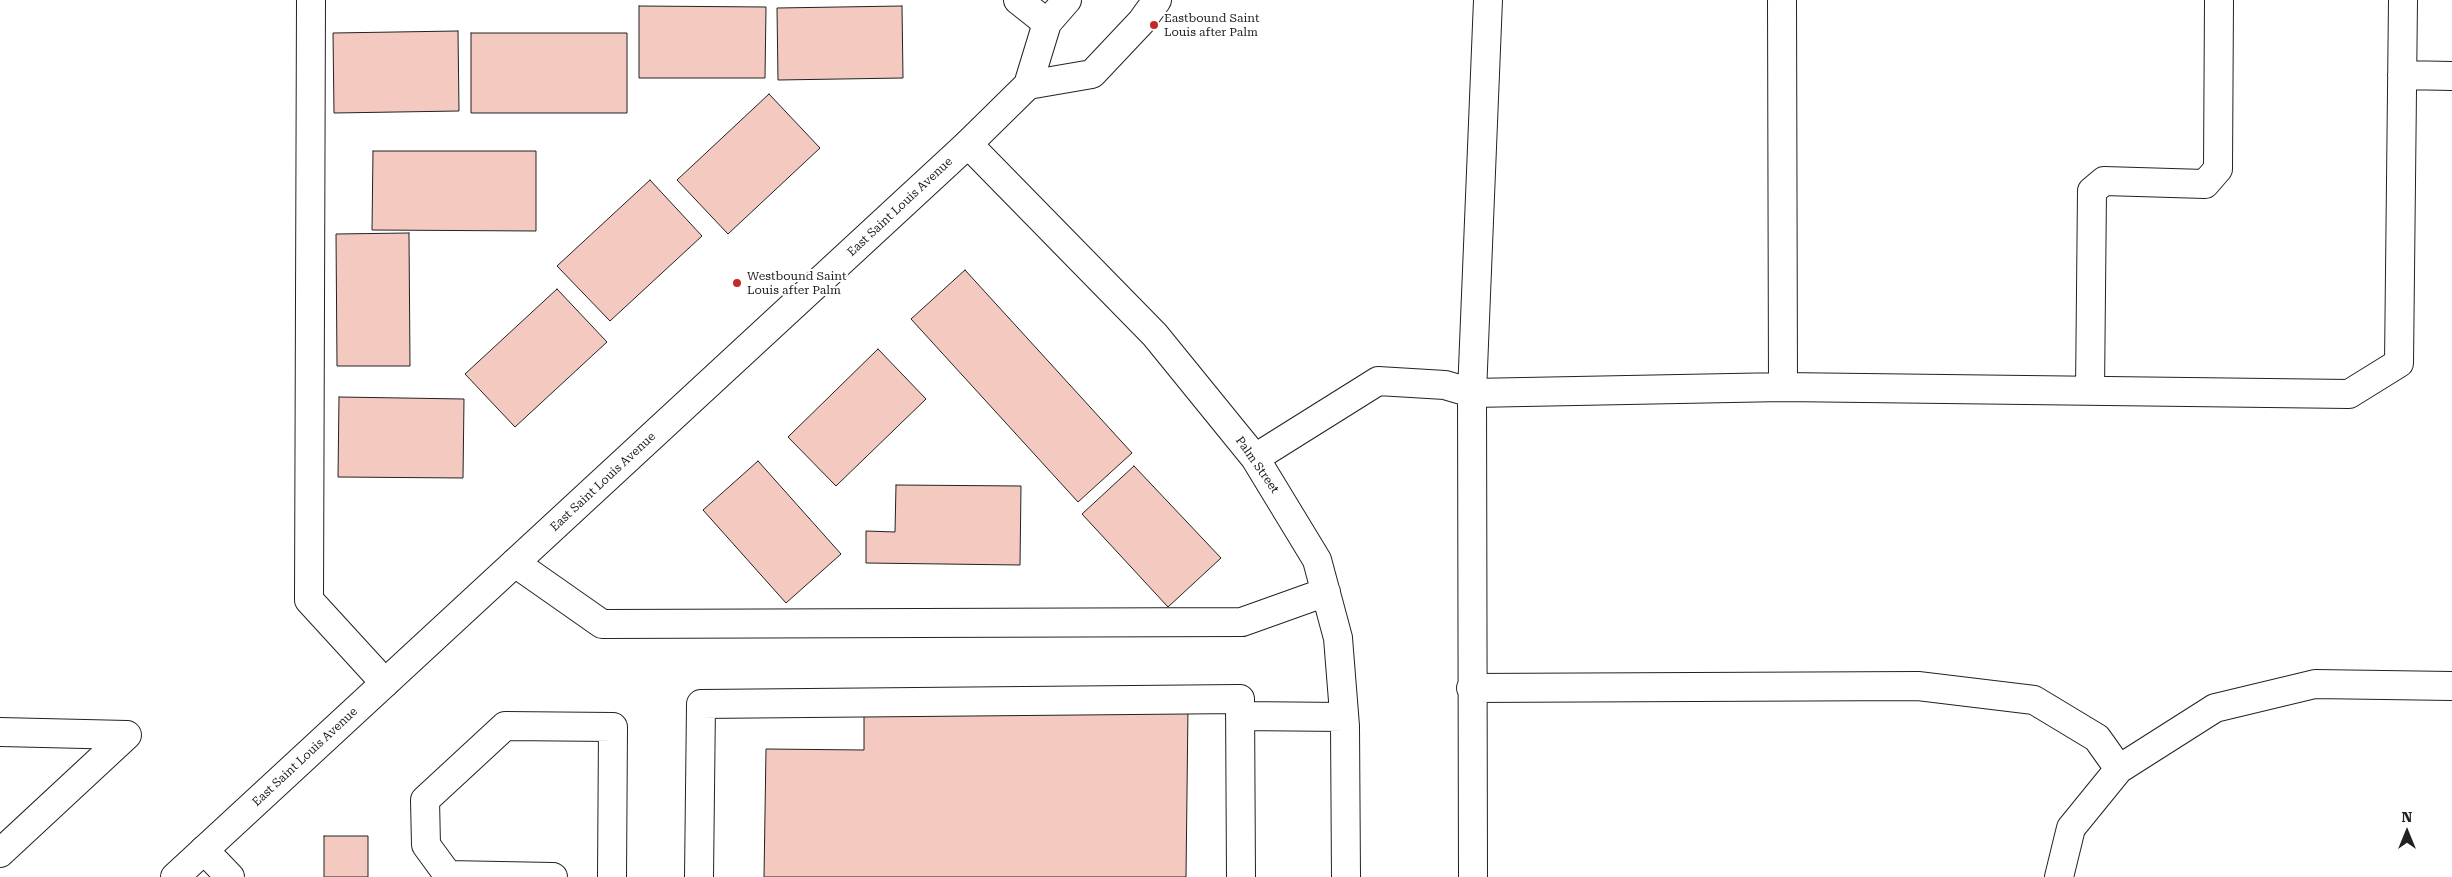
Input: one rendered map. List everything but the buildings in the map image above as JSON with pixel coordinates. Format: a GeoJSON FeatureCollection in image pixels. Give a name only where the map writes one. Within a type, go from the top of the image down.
{"type":"FeatureCollection","features":[{"type":"Feature","properties":{"kind":"main road"},"geometry":{"type":"LineString","coordinates":[[311,0],[310,600],[385,683]]}},
{"type":"Feature","properties":{"kind":"main road"},"geometry":{"type":"LineString","coordinates":[[1018,0],[1048,23]]}},
{"type":"Feature","properties":{"kind":"main road","name":"East Saint Louis Avenue"},"geometry":{"type":"LineString","coordinates":[[175,877],[968,144],[1028,84],[1048,23],[1067,0]]}},
{"type":"Feature","properties":{"kind":"main road"},"geometry":{"type":"LineString","coordinates":[[1028,84],[1092,74],[1142,21],[1157,0]]}},
{"type":"Feature","properties":{"kind":"main road"},"geometry":{"type":"LineString","coordinates":[[1473,877],[1471,688],[1472,393],[1488,0]]}},
{"type":"Feature","properties":{"kind":"main road"},"geometry":{"type":"LineString","coordinates":[[1782,0],[1784,387]]}},
{"type":"Feature","properties":{"kind":"main road"},"geometry":{"type":"LineString","coordinates":[[2090,391],[2092,191],[2104,181],[2205,184],[2218,169],[2219,0]]}},
{"type":"Feature","properties":{"kind":"main road"},"geometry":{"type":"LineString","coordinates":[[1255,458],[1378,380],[1445,385],[1472,393],[1784,387],[2349,394],[2400,363],[2402,0]]}},
{"type":"Feature","properties":{"kind":"main road"},"geometry":{"type":"LineString","coordinates":[[2402,75],[2452,76]]}},
{"type":"Feature","properties":{"kind":"main road","name":"Palm Street"},"geometry":{"type":"LineString","coordinates":[[968,144],[1155,335],[1255,458],[1317,560],[1338,638],[1344,717],[1346,877]]}},
{"type":"Feature","properties":{"kind":"main road"},"geometry":{"type":"LineString","coordinates":[[515,563],[602,624],[1242,622],[1326,592]]}},
{"type":"Feature","properties":{"kind":"main road"},"geometry":{"type":"LineString","coordinates":[[2059,877],[2071,828],[2119,769],[2215,708],[2315,684],[2452,686]]}},
{"type":"Feature","properties":{"kind":"main road"},"geometry":{"type":"LineString","coordinates":[[1471,688],[1918,686],[2034,700],[2097,738],[2119,769]]}},
{"type":"Feature","properties":{"kind":"main road"},"geometry":{"type":"LineString","coordinates":[[699,877],[701,704],[1240,698],[1241,877]]}},
{"type":"Feature","properties":{"kind":"main road"},"geometry":{"type":"LineString","coordinates":[[1240,716],[1344,717]]}},
{"type":"Feature","properties":{"kind":"main road"},"geometry":{"type":"LineString","coordinates":[[553,877],[448,875],[426,845],[425,800],[505,726],[613,727],[612,877]]}},
{"type":"Feature","properties":{"kind":"main road"},"geometry":{"type":"LineString","coordinates":[[0,732],[127,735],[0,853]]}},
{"type":"Feature","properties":{"kind":"main road"},"geometry":{"type":"LineString","coordinates":[[204,850],[230,877]]}},
{"type":"Feature","properties":{"kind":"place","name":"Eastbound Saint Louis after Palm"},"geometry":{"type":"Point","coordinates":[1154,25]}},
{"type":"Feature","properties":{"kind":"place","name":"Westbound Saint Louis after Palm"},"geometry":{"type":"Point","coordinates":[737,283]}}]}
